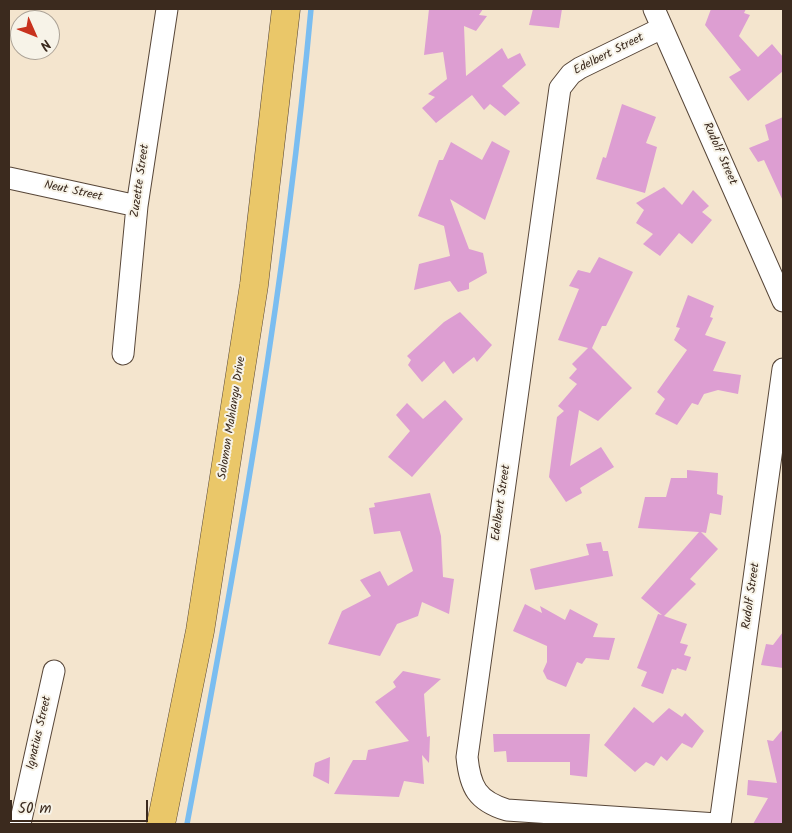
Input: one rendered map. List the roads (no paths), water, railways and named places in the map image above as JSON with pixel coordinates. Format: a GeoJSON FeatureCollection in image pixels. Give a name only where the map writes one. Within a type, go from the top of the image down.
{"type":"FeatureCollection","features":[{"type":"Feature","properties":{"kind":"main road","name":"Solomon Mahlangu Drive"},"geometry":{"type":"LineString","coordinates":[[161,824],[200,631],[254,285],[286,9]]}},
{"type":"Feature","properties":{"kind":"street","name":"Zuzette Street"},"geometry":{"type":"LineString","coordinates":[[123,354],[137,206],[167,9]]}},
{"type":"Feature","properties":{"kind":"street","name":"Rudolf Street"},"geometry":{"type":"LineString","coordinates":[[654,9],[783,301]]}},
{"type":"Feature","properties":{"kind":"street","name":"Edelbert Street"},"geometry":{"type":"LineString","coordinates":[[662,28],[580,68],[571,74],[560,88],[467,757],[469,778],[476,792],[490,804],[507,810],[718,824]]}},
{"type":"Feature","properties":{"kind":"street","name":"Neut Street"},"geometry":{"type":"LineString","coordinates":[[9,178],[137,206]]}},
{"type":"Feature","properties":{"kind":"street","name":"Rudolf Street"},"geometry":{"type":"LineString","coordinates":[[718,824],[783,369]]}},
{"type":"Feature","properties":{"kind":"street","name":"Ignatius Street"},"geometry":{"type":"LineString","coordinates":[[20,824],[54,671]]}},
{"type":"Feature","properties":{"kind":"waterway"},"geometry":{"type":"LineString","coordinates":[[187,824],[259,418],[301,112],[311,9]]}}]}
